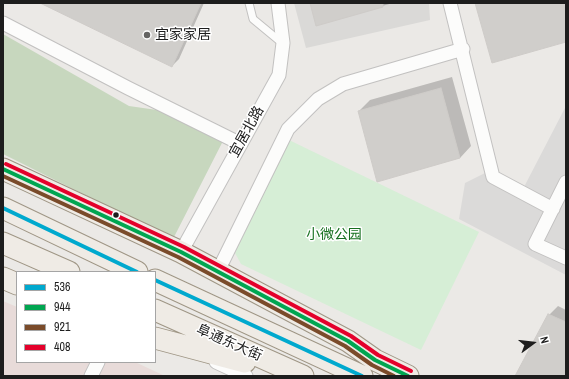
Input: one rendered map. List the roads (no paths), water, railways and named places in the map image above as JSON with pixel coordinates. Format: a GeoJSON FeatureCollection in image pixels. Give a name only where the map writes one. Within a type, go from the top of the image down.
{"type":"FeatureCollection","features":[{"type":"Feature","properties":{"kind":"main road"},"geometry":{"type":"LineString","coordinates":[[3,169],[181,252],[217,273],[348,341],[375,360],[408,376]]}},
{"type":"Feature","properties":{"kind":"main road"},"geometry":{"type":"LineString","coordinates":[[3,208],[135,271]]}},
{"type":"Feature","properties":{"kind":"main road"},"geometry":{"type":"LineString","coordinates":[[3,243],[67,271]]}},
{"type":"Feature","properties":{"kind":"main road"},"geometry":{"type":"LineString","coordinates":[[3,278],[16,284]]}},
{"type":"Feature","properties":{"kind":"main road","name":"阜通东大街"},"geometry":{"type":"LineString","coordinates":[[156,280],[362,376]]}},
{"type":"Feature","properties":{"kind":"main road","name":"阜通东大街"},"geometry":{"type":"LineString","coordinates":[[156,310],[303,376]]}},
{"type":"Feature","properties":{"kind":"main road"},"geometry":{"type":"LineString","coordinates":[[163,340],[298,376]]}},
{"type":"Feature","properties":{"kind":"street","name":"宜居北路"},"geometry":{"type":"LineString","coordinates":[[181,252],[279,75],[283,43],[278,3]]}},
{"type":"Feature","properties":{"kind":"street"},"geometry":{"type":"LineString","coordinates":[[450,3],[463,49],[493,177],[553,209]]}},
{"type":"Feature","properties":{"kind":"street"},"geometry":{"type":"LineString","coordinates":[[3,23],[128,88],[241,144]]}},
{"type":"Feature","properties":{"kind":"street"},"geometry":{"type":"LineString","coordinates":[[217,273],[288,129],[318,99],[344,84],[463,49]]}},
{"type":"Feature","properties":{"kind":"street"},"geometry":{"type":"LineString","coordinates":[[566,182],[535,244],[566,258]]}},
{"type":"Feature","properties":{"kind":"street"},"geometry":{"type":"LineString","coordinates":[[163,340],[246,376]]}},
{"type":"Feature","properties":{"kind":"street"},"geometry":{"type":"LineString","coordinates":[[91,376],[98,363]]}},
{"type":"Feature","properties":{"kind":"lane"},"geometry":{"type":"LineString","coordinates":[[249,3],[253,19],[283,43]]}},
{"type":"Feature","properties":{"kind":"place","name":"宜家家居"},"geometry":{"type":"Point","coordinates":[147,35]}},
{"type":"Feature","properties":{"kind":"park label","name":"小微公园"},"geometry":{"type":"Point","coordinates":[334,235]}}]}
